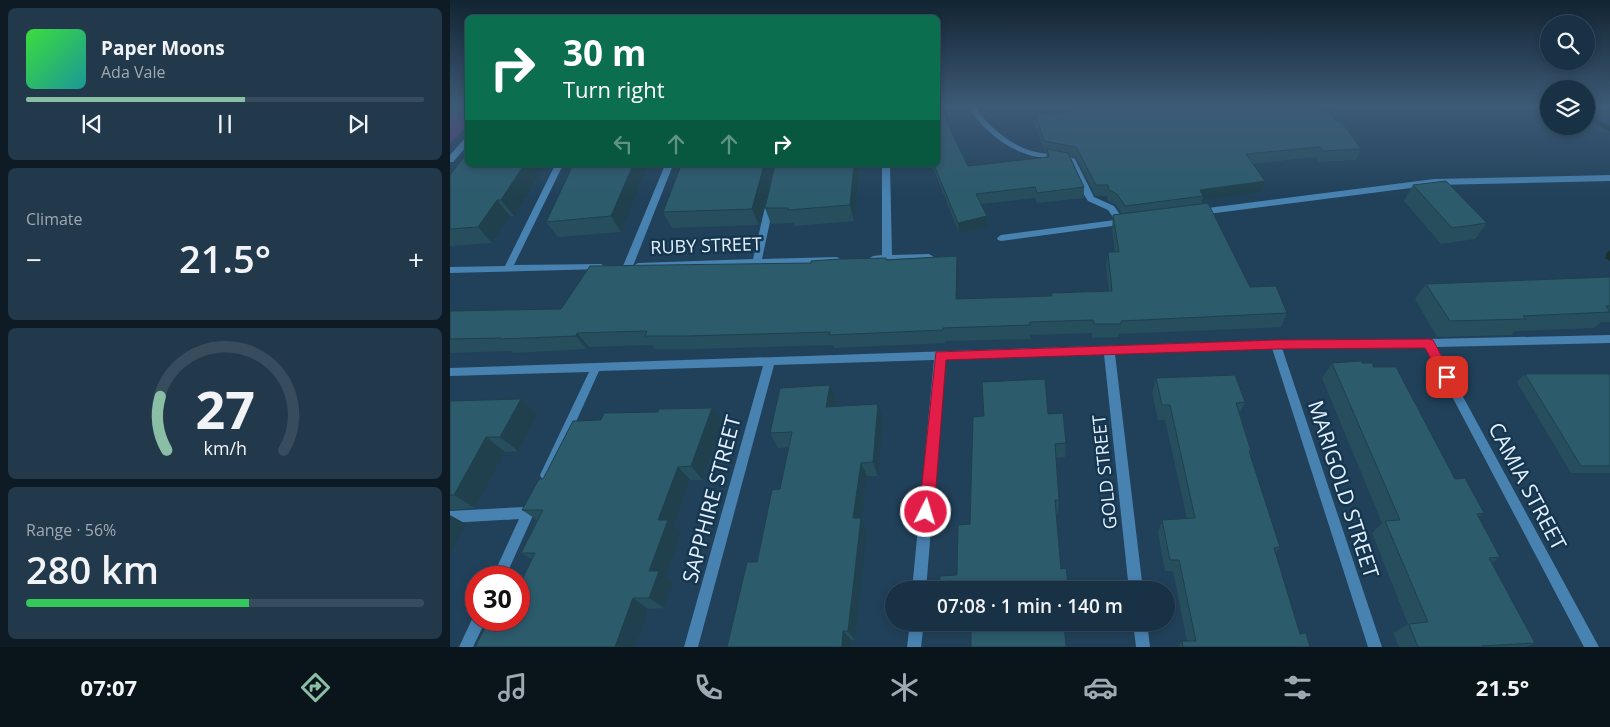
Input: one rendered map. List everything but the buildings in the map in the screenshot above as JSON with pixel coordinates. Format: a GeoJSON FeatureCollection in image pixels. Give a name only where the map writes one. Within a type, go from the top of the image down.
{"type":"FeatureCollection","features":[{"type":"Feature","properties":{"kind":"street"},"geometry":{"type":"LineString","coordinates":[[998,135],[1012,145],[1036,155],[1059,156],[1072,161],[1091,199],[1111,208],[1120,222]]}},
{"type":"Feature","properties":{"kind":"street"},"geometry":{"type":"LineString","coordinates":[[450,160],[465,143]]}},
{"type":"Feature","properties":{"kind":"street"},"geometry":{"type":"LineString","coordinates":[[508,269],[559,167]]}},
{"type":"Feature","properties":{"kind":"street"},"geometry":{"type":"LineString","coordinates":[[618,266],[668,167]]}},
{"type":"Feature","properties":{"kind":"street"},"geometry":{"type":"LineString","coordinates":[[886,167],[887,259]]}},
{"type":"Feature","properties":{"kind":"street"},"geometry":{"type":"LineString","coordinates":[[1192,213],[1434,182],[1610,178]]}},
{"type":"Feature","properties":{"kind":"street"},"geometry":{"type":"LineString","coordinates":[[757,262],[771,194]]}},
{"type":"Feature","properties":{"kind":"street"},"geometry":{"type":"LineString","coordinates":[[1001,238],[1135,220]]}},
{"type":"Feature","properties":{"kind":"street","name":"RUBY STREET"},"geometry":{"type":"LineString","coordinates":[[450,270],[933,257]]}},
{"type":"Feature","properties":{"kind":"street"},"geometry":{"type":"LineString","coordinates":[[450,372],[1276,344],[1610,339]]}},
{"type":"Feature","properties":{"kind":"street","name":"CAMIA STREET"},"geometry":{"type":"LineString","coordinates":[[1429,343],[1592,647]]}},
{"type":"Feature","properties":{"kind":"street","name":"MARIGOLD STREET"},"geometry":{"type":"LineString","coordinates":[[1276,344],[1375,647]]}},
{"type":"Feature","properties":{"kind":"street","name":"GOLD STREET"},"geometry":{"type":"LineString","coordinates":[[1110,350],[1135,581]]}},
{"type":"Feature","properties":{"kind":"street"},"geometry":{"type":"LineString","coordinates":[[921,581],[940,355]]}},
{"type":"Feature","properties":{"kind":"street","name":"SAPPHIRE STREET"},"geometry":{"type":"LineString","coordinates":[[691,647],[770,361]]}},
{"type":"Feature","properties":{"kind":"street"},"geometry":{"type":"LineString","coordinates":[[504,566],[596,367]]}},
{"type":"Feature","properties":{"kind":"street"},"geometry":{"type":"LineString","coordinates":[[450,517],[528,513]]}},
{"type":"Feature","properties":{"kind":"street"},"geometry":{"type":"LineString","coordinates":[[466,647],[473,631]]}},
{"type":"Feature","properties":{"kind":"street"},"geometry":{"type":"LineString","coordinates":[[914,647],[916,631]]}},
{"type":"Feature","properties":{"kind":"street"},"geometry":{"type":"LineString","coordinates":[[1141,631],[1143,647]]}},
{"type":"Feature","properties":{"kind":"shaded area"},"geometry":{"type":"Polygon","coordinates":[[[450,135],[458,135],[450,144],[450,135]]]}},
{"type":"Feature","properties":{"kind":"route"},"geometry":{"type":"LineString","coordinates":[[926,512],[940,355],[1276,344],[1429,343],[1447,377]]}}]}
